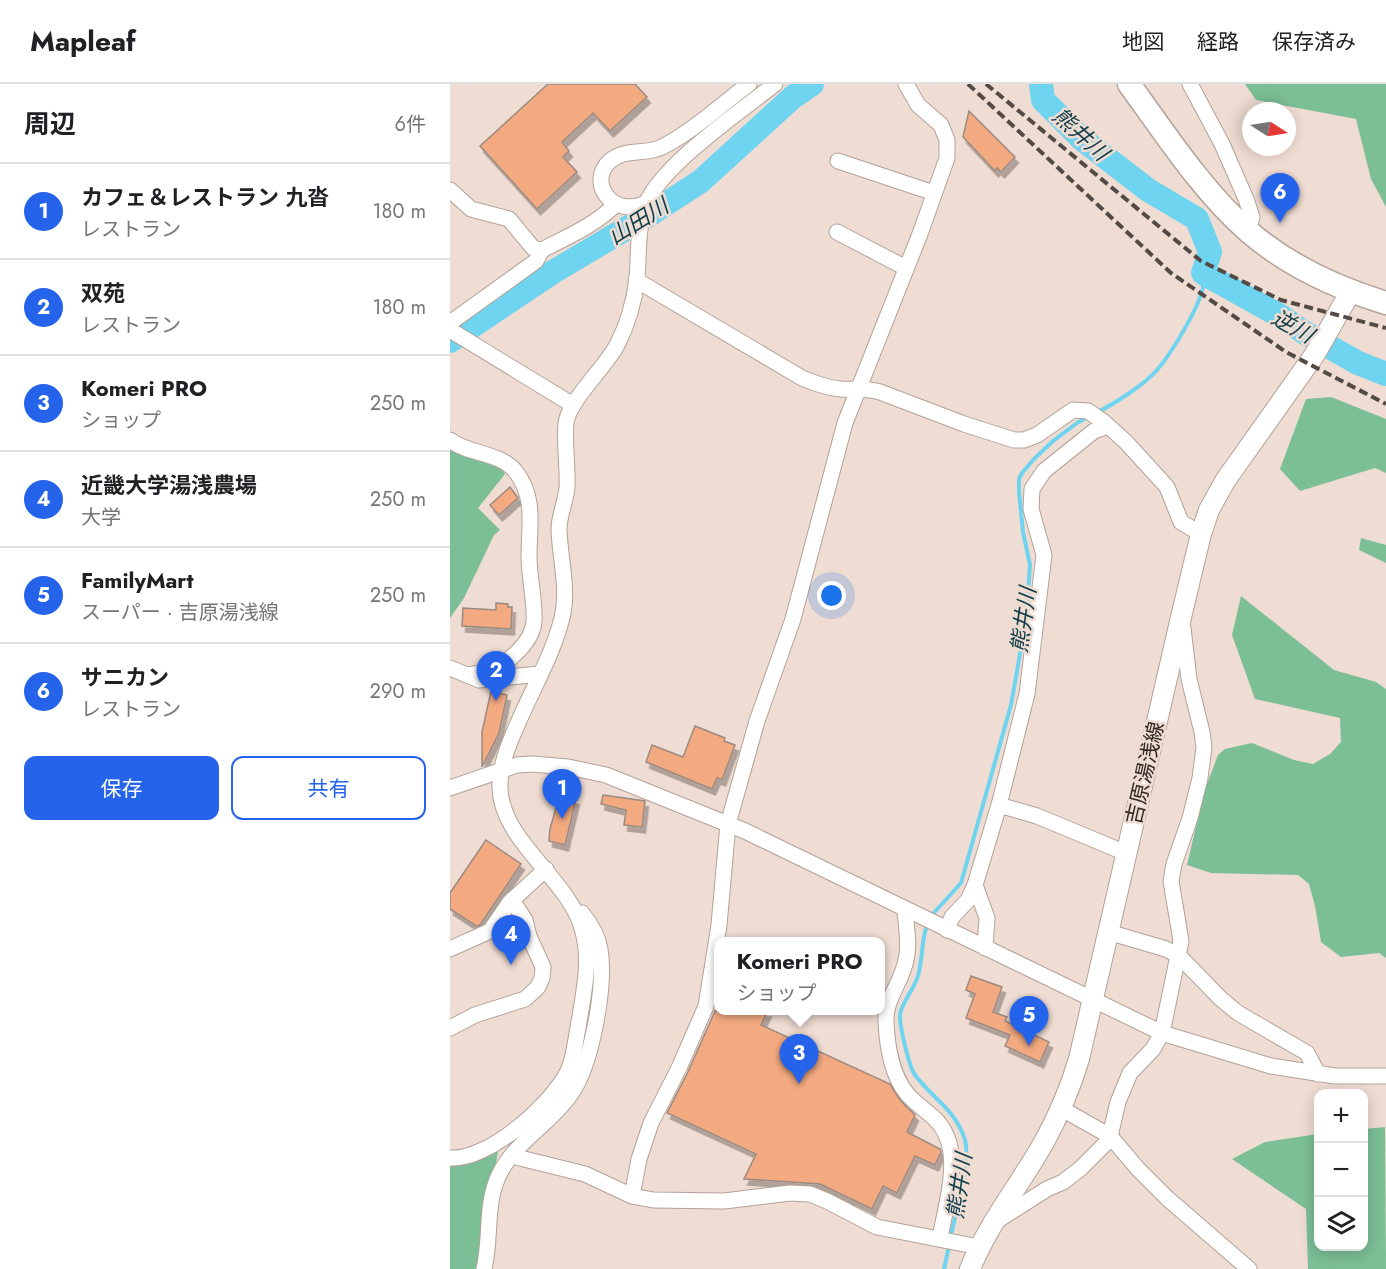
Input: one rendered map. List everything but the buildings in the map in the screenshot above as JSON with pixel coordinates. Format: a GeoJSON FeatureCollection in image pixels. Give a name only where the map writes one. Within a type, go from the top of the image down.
{"type":"FeatureCollection","features":[{"type":"Feature","properties":{"kind":"highway"},"geometry":{"type":"LineString","coordinates":[[1129,84],[1225,209],[1248,231],[1295,264],[1351,291],[1386,303]]}},
{"type":"Feature","properties":{"kind":"main road","name":"吉原湯浅線"},"geometry":{"type":"LineString","coordinates":[[970,1269],[979,1247],[1062,1109],[1079,1059],[1182,613],[1209,510],[1225,481],[1315,354],[1351,291]]}},
{"type":"Feature","properties":{"kind":"street"},"geometry":{"type":"LineString","coordinates":[[646,203],[634,208],[624,208],[615,205],[606,195],[602,182],[603,172],[610,160],[625,153],[656,150],[674,141],[749,84]]}},
{"type":"Feature","properties":{"kind":"street"},"geometry":{"type":"LineString","coordinates":[[484,1269],[489,1234],[489,1206],[501,1171],[512,1156],[572,1094],[587,1061],[599,996],[600,948],[593,928],[518,835],[506,813],[500,793],[501,771],[511,739],[555,640],[564,607],[559,524],[567,487],[566,420],[573,405],[608,361],[630,316],[646,203],[670,171],[704,140],[775,84]]}},
{"type":"Feature","properties":{"kind":"street"},"geometry":{"type":"LineString","coordinates":[[717,937],[728,824],[758,721],[794,619],[845,423],[946,158],[947,140],[940,125],[918,105],[906,84]]}},
{"type":"Feature","properties":{"kind":"street"},"geometry":{"type":"LineString","coordinates":[[1190,84],[1222,144],[1246,199],[1252,217],[1248,231]]}},
{"type":"Feature","properties":{"kind":"street"},"geometry":{"type":"LineString","coordinates":[[838,161],[934,193]]}},
{"type":"Feature","properties":{"kind":"street"},"geometry":{"type":"LineString","coordinates":[[450,190],[471,209],[508,219],[533,248],[542,250]]}},
{"type":"Feature","properties":{"kind":"street"},"geometry":{"type":"LineString","coordinates":[[450,323],[536,261],[542,250],[590,224],[615,205]]}},
{"type":"Feature","properties":{"kind":"street"},"geometry":{"type":"LineString","coordinates":[[837,232],[906,268]]}},
{"type":"Feature","properties":{"kind":"street"},"geometry":{"type":"LineString","coordinates":[[636,280],[802,378],[833,388],[867,389],[895,396],[964,424],[1014,440],[1024,440],[1036,435],[1073,410],[1088,411],[1126,442],[1167,487],[1181,522],[1201,534]]}},
{"type":"Feature","properties":{"kind":"street"},"geometry":{"type":"LineString","coordinates":[[450,330],[573,405]]}},
{"type":"Feature","properties":{"kind":"street"},"geometry":{"type":"LineString","coordinates":[[943,928],[968,900],[975,885],[999,805],[1027,694],[1044,555],[1031,508],[1032,489],[1044,471],[1094,431],[1108,426]]}},
{"type":"Feature","properties":{"kind":"street"},"geometry":{"type":"LineString","coordinates":[[450,440],[464,448],[508,464],[516,472],[526,491],[531,515],[529,567],[534,623],[523,645],[502,664],[489,671],[467,675]]}},
{"type":"Feature","properties":{"kind":"street"},"geometry":{"type":"LineString","coordinates":[[993,1224],[1047,1189],[1063,1182],[1098,1151],[1110,1136],[1118,1102],[1130,1073],[1153,1049],[1162,1033],[1181,941],[1171,881],[1200,778],[1204,747],[1189,679],[1182,613]]}},
{"type":"Feature","properties":{"kind":"street"},"geometry":{"type":"LineString","coordinates":[[450,668],[479,680],[540,674]]}},
{"type":"Feature","properties":{"kind":"street"},"geometry":{"type":"LineString","coordinates":[[450,788],[517,765],[568,767],[606,775],[728,824],[1162,1033],[1271,1066],[1335,1076],[1386,1076]]}},
{"type":"Feature","properties":{"kind":"street"},"geometry":{"type":"LineString","coordinates":[[999,805],[1037,816],[1126,853]]}},
{"type":"Feature","properties":{"kind":"street"},"geometry":{"type":"LineString","coordinates":[[450,949],[489,931],[512,900],[546,869]]}},
{"type":"Feature","properties":{"kind":"street"},"geometry":{"type":"LineString","coordinates":[[975,885],[987,918],[985,948]]}},
{"type":"Feature","properties":{"kind":"street"},"geometry":{"type":"LineString","coordinates":[[450,1158],[471,1155],[500,1141],[542,1105],[566,1075],[575,1044],[587,965],[582,929],[568,898]]}},
{"type":"Feature","properties":{"kind":"street"},"geometry":{"type":"LineString","coordinates":[[450,1028],[475,1015],[525,999],[538,987],[543,967],[525,920],[512,900]]}},
{"type":"Feature","properties":{"kind":"street"},"geometry":{"type":"LineString","coordinates":[[911,913],[906,961],[889,1000],[886,1021],[893,1066],[898,1079],[914,1101],[940,1123],[950,1145],[951,1168],[940,1238]]}},
{"type":"Feature","properties":{"kind":"street"},"geometry":{"type":"LineString","coordinates":[[1108,932],[1166,949],[1179,956],[1238,1013],[1307,1053],[1318,1074]]}},
{"type":"Feature","properties":{"kind":"street"},"geometry":{"type":"LineString","coordinates":[[632,1196],[639,1159],[651,1123],[679,1068],[706,1006],[714,957]]}},
{"type":"Feature","properties":{"kind":"street"},"geometry":{"type":"LineString","coordinates":[[1062,1109],[1110,1136],[1167,1198],[1249,1269]]}},
{"type":"Feature","properties":{"kind":"street"},"geometry":{"type":"LineString","coordinates":[[512,1156],[585,1174],[632,1196],[653,1200],[697,1202],[743,1200],[790,1193],[810,1194],[877,1227],[979,1247]]}},
{"type":"Feature","properties":{"kind":"green space"},"geometry":{"type":"Polygon","coordinates":[[[1245,84],[1386,84],[1386,207],[1371,179],[1356,119],[1296,108],[1296,102],[1256,100],[1245,84]]]}},
{"type":"Feature","properties":{"kind":"green space"},"geometry":{"type":"Polygon","coordinates":[[[1331,397],[1386,419],[1386,473],[1375,468],[1300,491],[1280,469],[1306,399],[1331,397]]]}},
{"type":"Feature","properties":{"kind":"green space"},"geometry":{"type":"Polygon","coordinates":[[[450,447],[469,457],[500,465],[505,474],[478,508],[500,530],[494,535],[464,598],[450,618],[450,447]]]}},
{"type":"Feature","properties":{"kind":"green space"},"geometry":{"type":"Polygon","coordinates":[[[1361,538],[1386,545],[1386,563],[1359,550],[1361,538]]]}},
{"type":"Feature","properties":{"kind":"green space"},"geometry":{"type":"Polygon","coordinates":[[[1241,596],[1334,670],[1376,682],[1386,689],[1386,958],[1379,953],[1341,957],[1321,942],[1309,884],[1298,875],[1211,873],[1187,865],[1204,792],[1218,755],[1225,749],[1252,743],[1294,760],[1313,764],[1330,754],[1341,742],[1340,718],[1255,699],[1232,635],[1241,596]]]}},
{"type":"Feature","properties":{"kind":"green space"},"geometry":{"type":"Polygon","coordinates":[[[1385,1127],[1386,1269],[1308,1269],[1306,1209],[1232,1159],[1265,1142],[1314,1135],[1314,1251],[1368,1251],[1368,1129],[1385,1127]]]}},
{"type":"Feature","properties":{"kind":"green space"},"geometry":{"type":"Polygon","coordinates":[[[500,1141],[484,1269],[450,1269],[450,1158],[500,1141]]]}},
{"type":"Feature","properties":{"kind":"waterway","name":"山田川"},"geometry":{"type":"LineString","coordinates":[[450,341],[553,272],[701,181],[793,97],[812,84]]}},
{"type":"Feature","properties":{"kind":"waterway","name":"熊井川"},"geometry":{"type":"LineString","coordinates":[[1041,84],[1043,100],[1082,139],[1148,190],[1197,219],[1210,252],[1203,273],[1358,363],[1386,374]]}},
{"type":"Feature","properties":{"kind":"waterway","name":"熊井川"},"geometry":{"type":"LineString","coordinates":[[1096,413],[1137,388],[1163,363],[1196,307],[1203,287],[1203,273]]}},
{"type":"Feature","properties":{"kind":"waterway","name":"熊井川"},"geometry":{"type":"LineString","coordinates":[[931,916],[961,883],[1011,705],[1026,620],[1030,565],[1023,532],[1019,479],[1034,459],[1053,441],[1089,416]]}},
{"type":"Feature","properties":{"kind":"waterway","name":"熊井川"},"geometry":{"type":"LineString","coordinates":[[928,922],[918,976],[901,1009],[900,1019],[907,1055],[915,1075],[950,1112],[965,1140],[964,1175],[950,1239]]}},
{"type":"Feature","properties":{"kind":"waterway","name":"熊井川"},"geometry":{"type":"LineString","coordinates":[[944,1269],[949,1246]]}},
{"type":"Feature","properties":{"kind":"railway"},"geometry":{"type":"LineString","coordinates":[[968,84],[1171,273],[1286,352],[1386,404]]}},
{"type":"Feature","properties":{"kind":"railway"},"geometry":{"type":"LineString","coordinates":[[986,84],[1201,261],[1281,300],[1386,328]]}},
{"type":"Feature","properties":{"kind":"place","name":"サニカン"},"geometry":{"type":"Point","coordinates":[1280,223]}},
{"type":"Feature","properties":{"kind":"place","name":"双苑"},"geometry":{"type":"Point","coordinates":[496,701]}},
{"type":"Feature","properties":{"kind":"place","name":"カフェ＆レストラン 九沓"},"geometry":{"type":"Point","coordinates":[562,819]}},
{"type":"Feature","properties":{"kind":"place","name":"近畿大学湯浅農場"},"geometry":{"type":"Point","coordinates":[511,965]}},
{"type":"Feature","properties":{"kind":"place","name":"FamilyMart"},"geometry":{"type":"Point","coordinates":[1029,1046]}},
{"type":"Feature","properties":{"kind":"place","name":"Komeri PRO"},"geometry":{"type":"Point","coordinates":[799,1084]}},
{"type":"Feature","properties":{"kind":"water label","name":"逆川"},"geometry":{"type":"Point","coordinates":[1293,326]}}]}
